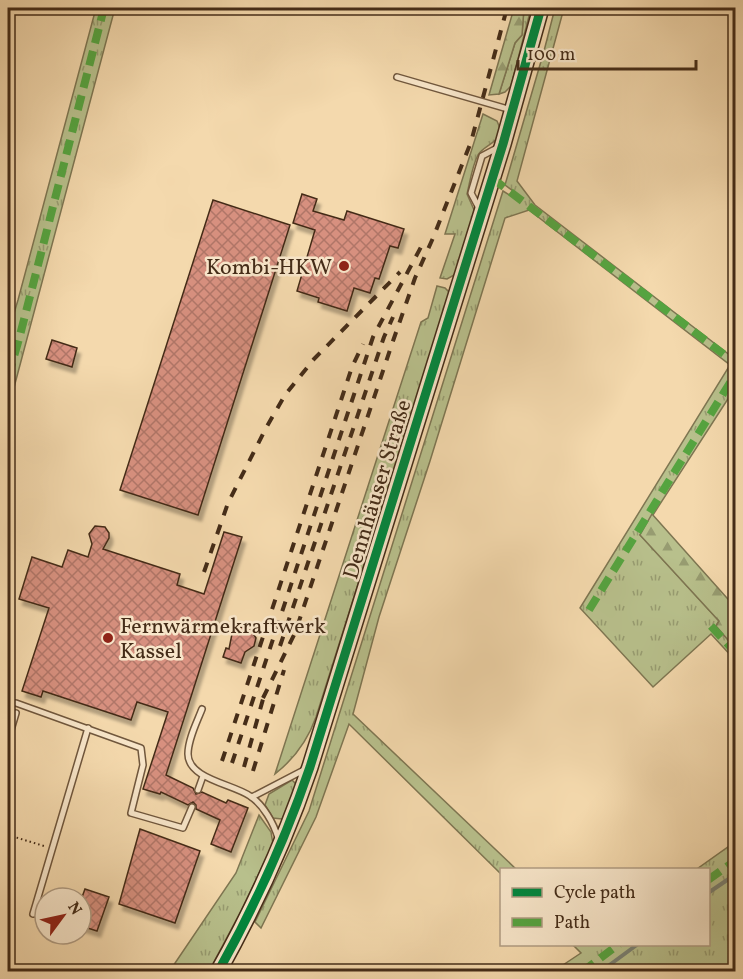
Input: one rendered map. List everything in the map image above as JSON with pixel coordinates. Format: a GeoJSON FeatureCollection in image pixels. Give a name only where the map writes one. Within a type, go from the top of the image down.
{"type":"FeatureCollection","features":[{"type":"Feature","properties":{"kind":"street","name":"Dennhäuser Straße"},"geometry":{"type":"LineString","coordinates":[[218,972],[280,847],[310,767],[503,144],[541,8]]}},
{"type":"Feature","properties":{"kind":"lane"},"geometry":{"type":"LineString","coordinates":[[397,77],[513,111]]}},
{"type":"Feature","properties":{"kind":"lane"},"geometry":{"type":"LineString","coordinates":[[16,703],[141,748],[143,765],[131,813],[183,828],[192,807]]}},
{"type":"Feature","properties":{"kind":"lane"},"geometry":{"type":"LineString","coordinates":[[202,709],[188,755],[193,769],[203,776],[252,797],[276,829],[280,847]]}},
{"type":"Feature","properties":{"kind":"lane"},"geometry":{"type":"LineString","coordinates":[[8,740],[16,713]]}},
{"type":"Feature","properties":{"kind":"lane"},"geometry":{"type":"LineString","coordinates":[[41,886],[87,728]]}},
{"type":"Feature","properties":{"kind":"lane"},"geometry":{"type":"LineString","coordinates":[[252,797],[310,767]]}},
{"type":"Feature","properties":{"kind":"lane"},"geometry":{"type":"LineString","coordinates":[[198,790],[203,776]]}},
{"type":"Feature","properties":{"kind":"path"},"geometry":{"type":"LineString","coordinates":[[8,835],[52,849]]}},
{"type":"Feature","properties":{"kind":"green space"},"geometry":{"type":"Polygon","coordinates":[[[96,8],[115,8],[8,410],[8,333],[96,8]]]}},
{"type":"Feature","properties":{"kind":"green space"},"geometry":{"type":"Polygon","coordinates":[[[514,8],[524,8],[522,35],[515,43],[499,94],[489,95],[514,8]]]}},
{"type":"Feature","properties":{"kind":"green space"},"geometry":{"type":"Polygon","coordinates":[[[524,8],[534,8],[529,16],[511,86],[499,94],[515,43],[522,35],[524,8]]]}},
{"type":"Feature","properties":{"kind":"green space"},"geometry":{"type":"Polygon","coordinates":[[[555,8],[564,8],[517,181],[535,205],[731,356],[735,355],[735,388],[640,535],[719,621],[716,626],[735,648],[735,660],[711,634],[653,687],[580,608],[730,365],[529,210],[505,218],[379,617],[353,714],[515,868],[500,868],[500,873],[349,724],[316,817],[261,928],[255,922],[309,811],[503,191],[511,196],[513,191],[505,185],[555,8]]]}},
{"type":"Feature","properties":{"kind":"green space"},"geometry":{"type":"Polygon","coordinates":[[[483,114],[497,121],[500,133],[498,138],[481,151],[474,164],[467,194],[475,212],[456,274],[447,279],[440,278],[455,234],[445,234],[483,114]]]}},
{"type":"Feature","properties":{"kind":"green space"},"geometry":{"type":"Polygon","coordinates":[[[437,286],[445,288],[450,293],[316,717],[300,748],[275,774],[421,322],[428,318],[437,286]]]}},
{"type":"Feature","properties":{"kind":"green space"},"geometry":{"type":"Polygon","coordinates":[[[652,514],[735,607],[735,648],[716,626],[719,621],[640,535],[652,514]]]}},
{"type":"Feature","properties":{"kind":"green space"},"geometry":{"type":"Polygon","coordinates":[[[292,780],[297,785],[286,815],[282,819],[273,818],[265,805],[269,794],[292,780]]]}},
{"type":"Feature","properties":{"kind":"green space"},"geometry":{"type":"Polygon","coordinates":[[[259,815],[271,832],[273,844],[209,971],[169,972],[236,873],[259,815]]]}},
{"type":"Feature","properties":{"kind":"green space"},"geometry":{"type":"Polygon","coordinates":[[[735,842],[735,971],[554,971],[581,953],[574,946],[710,946],[710,868],[698,868],[735,842]]]}},
{"type":"Feature","properties":{"kind":"building","name":"Kombi-HKW"},"geometry":{"type":"Polygon","coordinates":[[[302,194],[317,199],[313,211],[344,220],[347,211],[404,229],[398,248],[390,246],[379,279],[375,278],[370,293],[354,288],[347,311],[318,302],[319,298],[297,291],[315,230],[293,223],[302,194]]]}},
{"type":"Feature","properties":{"kind":"building"},"geometry":{"type":"Polygon","coordinates":[[[213,200],[290,225],[198,515],[120,490],[213,200]]]}},
{"type":"Feature","properties":{"kind":"building"},"geometry":{"type":"Polygon","coordinates":[[[52,340],[77,348],[72,367],[46,359],[52,340]]]}},
{"type":"Feature","properties":{"kind":"building","name":"Fernwärmekraftwerk Kassel"},"geometry":{"type":"Polygon","coordinates":[[[95,526],[105,527],[109,533],[103,549],[180,574],[177,585],[204,594],[224,532],[242,537],[166,775],[193,788],[196,794],[202,792],[226,803],[228,800],[248,808],[231,852],[211,844],[220,820],[196,809],[193,802],[188,805],[161,792],[160,794],[143,789],[168,712],[137,702],[131,720],[43,691],[41,697],[22,691],[49,608],[19,599],[32,557],[62,567],[68,550],[88,557],[92,544],[89,534],[95,526]]]}},
{"type":"Feature","properties":{"kind":"building"},"geometry":{"type":"Polygon","coordinates":[[[240,627],[250,629],[256,638],[254,646],[245,652],[241,663],[223,657],[226,648],[229,649],[232,634],[240,627]]]}},
{"type":"Feature","properties":{"kind":"building"},"geometry":{"type":"Polygon","coordinates":[[[140,829],[200,851],[175,923],[119,904],[140,829]]]}},
{"type":"Feature","properties":{"kind":"building"},"geometry":{"type":"Polygon","coordinates":[[[93,892],[109,897],[97,931],[93,930],[93,892]]]}},
{"type":"Feature","properties":{"kind":"waterway"},"geometry":{"type":"LineString","coordinates":[[710,892],[736,874]]}},
{"type":"Feature","properties":{"kind":"waterway"},"geometry":{"type":"LineString","coordinates":[[600,972],[635,946]]}},
{"type":"Feature","properties":{"kind":"railway"},"geometry":{"type":"LineString","coordinates":[[263,698],[295,633],[415,278],[471,142],[507,8]]}},
{"type":"Feature","properties":{"kind":"railway"},"geometry":{"type":"LineString","coordinates":[[232,763],[373,337],[421,247]]}},
{"type":"Feature","properties":{"kind":"railway"},"geometry":{"type":"LineString","coordinates":[[204,572],[228,503],[285,395],[314,359],[400,272]]}},
{"type":"Feature","properties":{"kind":"railway"},"geometry":{"type":"LineString","coordinates":[[280,646],[384,337],[393,317]]}},
{"type":"Feature","properties":{"kind":"railway"},"geometry":{"type":"LineString","coordinates":[[222,761],[352,367],[363,344]]}},
{"type":"Feature","properties":{"kind":"railway"},"geometry":{"type":"LineString","coordinates":[[253,771],[284,670]]}},
{"type":"Feature","properties":{"kind":"railway"},"geometry":{"type":"LineString","coordinates":[[244,767],[265,692]]}},
{"type":"Feature","properties":{"kind":"marked path"},"geometry":{"type":"LineString","coordinates":[[8,377],[104,8]]}},
{"type":"Feature","properties":{"kind":"marked path"},"geometry":{"type":"LineString","coordinates":[[492,178],[730,359],[736,359]]}},
{"type":"Feature","properties":{"kind":"marked path"},"geometry":{"type":"LineString","coordinates":[[589,610],[736,373]]}},
{"type":"Feature","properties":{"kind":"marked path"},"geometry":{"type":"LineString","coordinates":[[711,626],[736,653]]}},
{"type":"Feature","properties":{"kind":"marked path"},"geometry":{"type":"LineString","coordinates":[[710,879],[736,860]]}},
{"type":"Feature","properties":{"kind":"marked path"},"geometry":{"type":"LineString","coordinates":[[582,972],[616,946]]}},
{"type":"Feature","properties":{"kind":"cycle path"},"geometry":{"type":"LineString","coordinates":[[218,972],[269,871],[310,767],[503,144],[541,8]]}},
{"type":"Feature","properties":{"kind":"place","name":"Kombi-HKW"},"geometry":{"type":"Point","coordinates":[344,266]}},
{"type":"Feature","properties":{"kind":"place","name":"Fernwärmekraftwerk Kassel"},"geometry":{"type":"Point","coordinates":[108,638]}}]}
